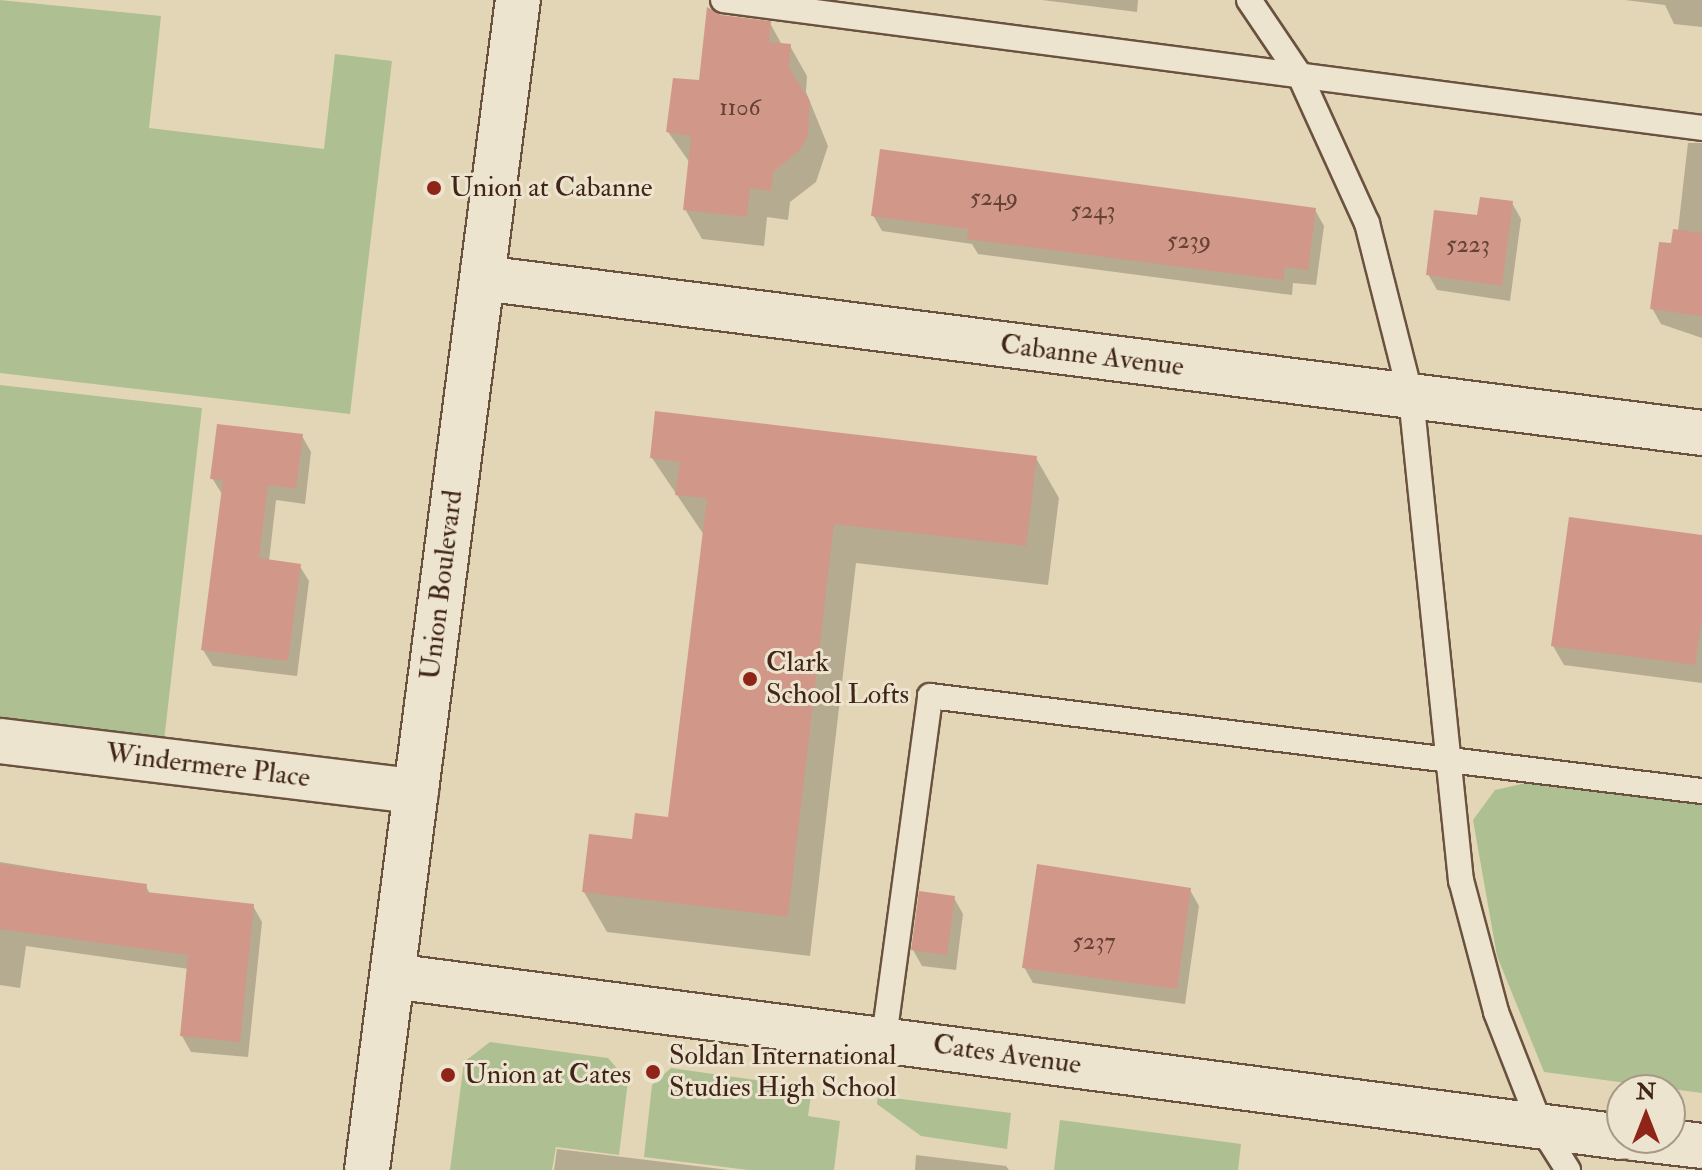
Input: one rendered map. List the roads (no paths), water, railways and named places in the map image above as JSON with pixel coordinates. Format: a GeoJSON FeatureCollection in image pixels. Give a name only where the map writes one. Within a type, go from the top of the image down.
{"type":"FeatureCollection","features":[{"type":"Feature","properties":{"kind":"street","name":"Union Boulevard"},"geometry":{"type":"LineString","coordinates":[[367,1170],[482,278],[511,1]]}},
{"type":"Feature","properties":{"kind":"street","name":"Cabanne Avenue"},"geometry":{"type":"LineString","coordinates":[[482,278],[1702,433]]}},
{"type":"Feature","properties":{"kind":"street","name":"Windermere Place"},"geometry":{"type":"LineString","coordinates":[[0,741],[416,791]]}},
{"type":"Feature","properties":{"kind":"street","name":"Cates Avenue"},"geometry":{"type":"LineString","coordinates":[[392,976],[884,1038],[1606,1135]]}},
{"type":"Feature","properties":{"kind":"lane"},"geometry":{"type":"LineString","coordinates":[[723,0],[1702,128]]}},
{"type":"Feature","properties":{"kind":"lane"},"geometry":{"type":"LineString","coordinates":[[1249,0],[1299,74],[1367,223],[1411,397],[1461,880],[1496,1012],[1541,1127],[1568,1170]]}},
{"type":"Feature","properties":{"kind":"lane"},"geometry":{"type":"LineString","coordinates":[[884,1038],[930,696],[1702,791]]}},
{"type":"Feature","properties":{"kind":"place","name":"Union at Cabanne"},"geometry":{"type":"Point","coordinates":[434,188]}},
{"type":"Feature","properties":{"kind":"place","name":"Clark School Lofts"},"geometry":{"type":"Point","coordinates":[750,679]}},
{"type":"Feature","properties":{"kind":"place","name":"Soldan International Studies High School"},"geometry":{"type":"Point","coordinates":[653,1072]}},
{"type":"Feature","properties":{"kind":"place","name":"Union at Cates"},"geometry":{"type":"Point","coordinates":[448,1075]}}]}
